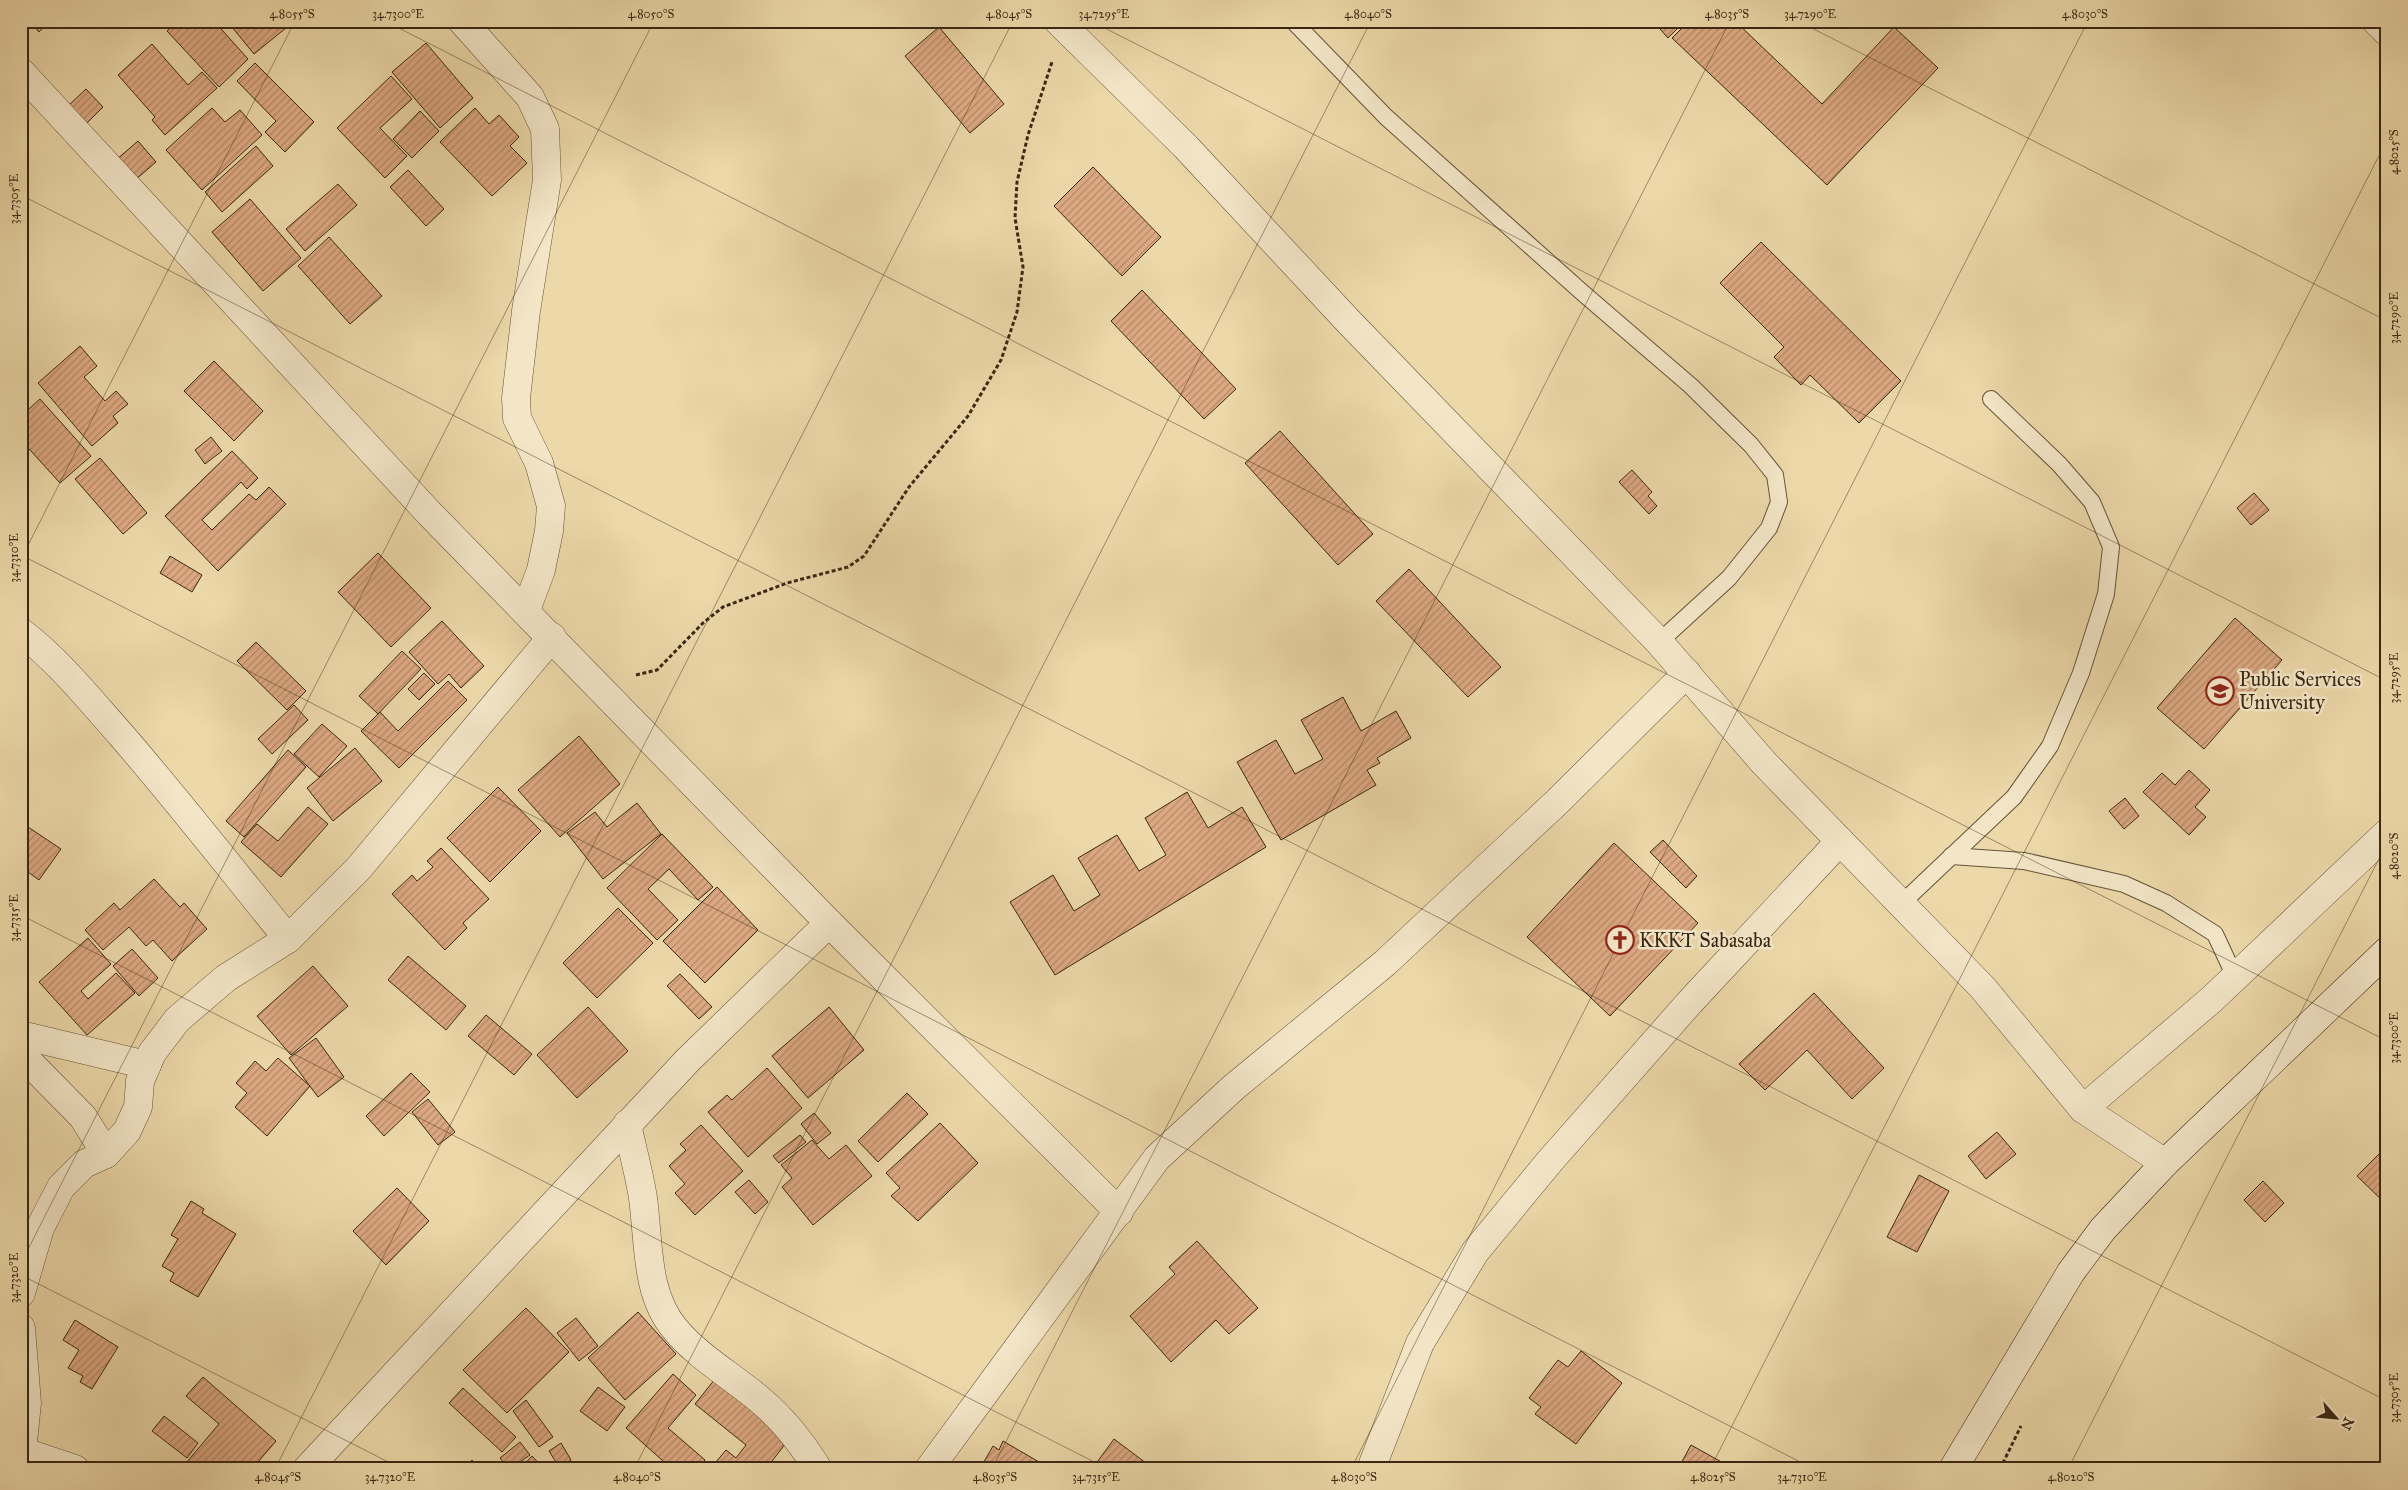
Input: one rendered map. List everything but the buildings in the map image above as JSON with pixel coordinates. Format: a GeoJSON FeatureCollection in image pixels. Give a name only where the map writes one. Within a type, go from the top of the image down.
{"type":"FeatureCollection","features":[{"type":"Feature","properties":{"kind":"street"},"geometry":{"type":"LineString","coordinates":[[462,21],[530,97],[546,129],[547,180],[526,311],[516,398],[517,418],[538,463],[551,506],[549,531],[541,570],[526,610]]}},
{"type":"Feature","properties":{"kind":"street"},"geometry":{"type":"LineString","coordinates":[[2376,21],[2387,32]]}},
{"type":"Feature","properties":{"kind":"street"},"geometry":{"type":"LineString","coordinates":[[1061,24],[1186,147],[1348,322],[1659,642],[1764,763],[1982,987],[2083,1110],[2165,1163]]}},
{"type":"Feature","properties":{"kind":"street"},"geometry":{"type":"LineString","coordinates":[[24,80],[429,513],[526,610],[829,923],[1119,1212]]}},
{"type":"Feature","properties":{"kind":"street"},"geometry":{"type":"LineString","coordinates":[[21,632],[37,644],[90,700],[162,782],[288,939]]}},
{"type":"Feature","properties":{"kind":"street"},"geometry":{"type":"LineString","coordinates":[[21,1293],[40,1228],[60,1188],[84,1164],[106,1154],[127,1131],[138,1107],[140,1081],[152,1053],[177,1020],[226,978],[288,939],[358,869],[552,637]]}},
{"type":"Feature","properties":{"kind":"street"},"geometry":{"type":"LineString","coordinates":[[929,1469],[1157,1158],[1234,1087],[1385,963],[1557,802],[1687,673]]}},
{"type":"Feature","properties":{"kind":"street"},"geometry":{"type":"LineString","coordinates":[[2083,1110],[2235,977],[2387,833]]}},
{"type":"Feature","properties":{"kind":"street"},"geometry":{"type":"LineString","coordinates":[[1371,1469],[1420,1343],[1475,1252],[1550,1161],[1690,1002],[1840,841]]}},
{"type":"Feature","properties":{"kind":"street"},"geometry":{"type":"LineString","coordinates":[[307,1469],[686,1061],[829,923]]}},
{"type":"Feature","properties":{"kind":"street"},"geometry":{"type":"LineString","coordinates":[[1953,1469],[2071,1272],[2103,1229],[2165,1163],[2387,951]]}},
{"type":"Feature","properties":{"kind":"street"},"geometry":{"type":"LineString","coordinates":[[21,1034],[147,1065]]}},
{"type":"Feature","properties":{"kind":"street"},"geometry":{"type":"LineString","coordinates":[[21,1054],[83,1117],[106,1154]]}},
{"type":"Feature","properties":{"kind":"street"},"geometry":{"type":"LineString","coordinates":[[627,1124],[642,1197],[654,1288],[661,1309],[674,1329],[691,1346],[773,1412],[807,1451],[818,1469]]}},
{"type":"Feature","properties":{"kind":"street"},"geometry":{"type":"LineString","coordinates":[[21,1328],[27,1403],[22,1451],[75,1469]]}},
{"type":"Feature","properties":{"kind":"lane"},"geometry":{"type":"LineString","coordinates":[[1293,21],[1386,117],[1584,294],[1691,386],[1751,445],[1775,475],[1779,502],[1768,528],[1730,578],[1659,642]]}},
{"type":"Feature","properties":{"kind":"lane"},"geometry":{"type":"LineString","coordinates":[[1901,904],[2014,797],[2050,746],[2081,673],[2106,594],[2111,547],[2092,502],[2059,464],[1991,399]]}},
{"type":"Feature","properties":{"kind":"lane"},"geometry":{"type":"LineString","coordinates":[[1951,856],[2024,861],[2124,884],[2166,903],[2215,934],[2235,977]]}},
{"type":"Feature","properties":{"kind":"path"},"geometry":{"type":"LineString","coordinates":[[591,678],[646,674],[657,670],[703,623],[723,607],[787,583],[848,567],[864,556],[909,487],[968,416],[1001,360],[1018,312],[1023,267],[1015,218],[1017,182],[1028,136],[1061,24]]}},
{"type":"Feature","properties":{"kind":"place","name":"Public Services University"},"geometry":{"type":"Point","coordinates":[2220,691]}},
{"type":"Feature","properties":{"kind":"place","name":"KKKT Sabasaba"},"geometry":{"type":"Point","coordinates":[1620,940]}}]}
